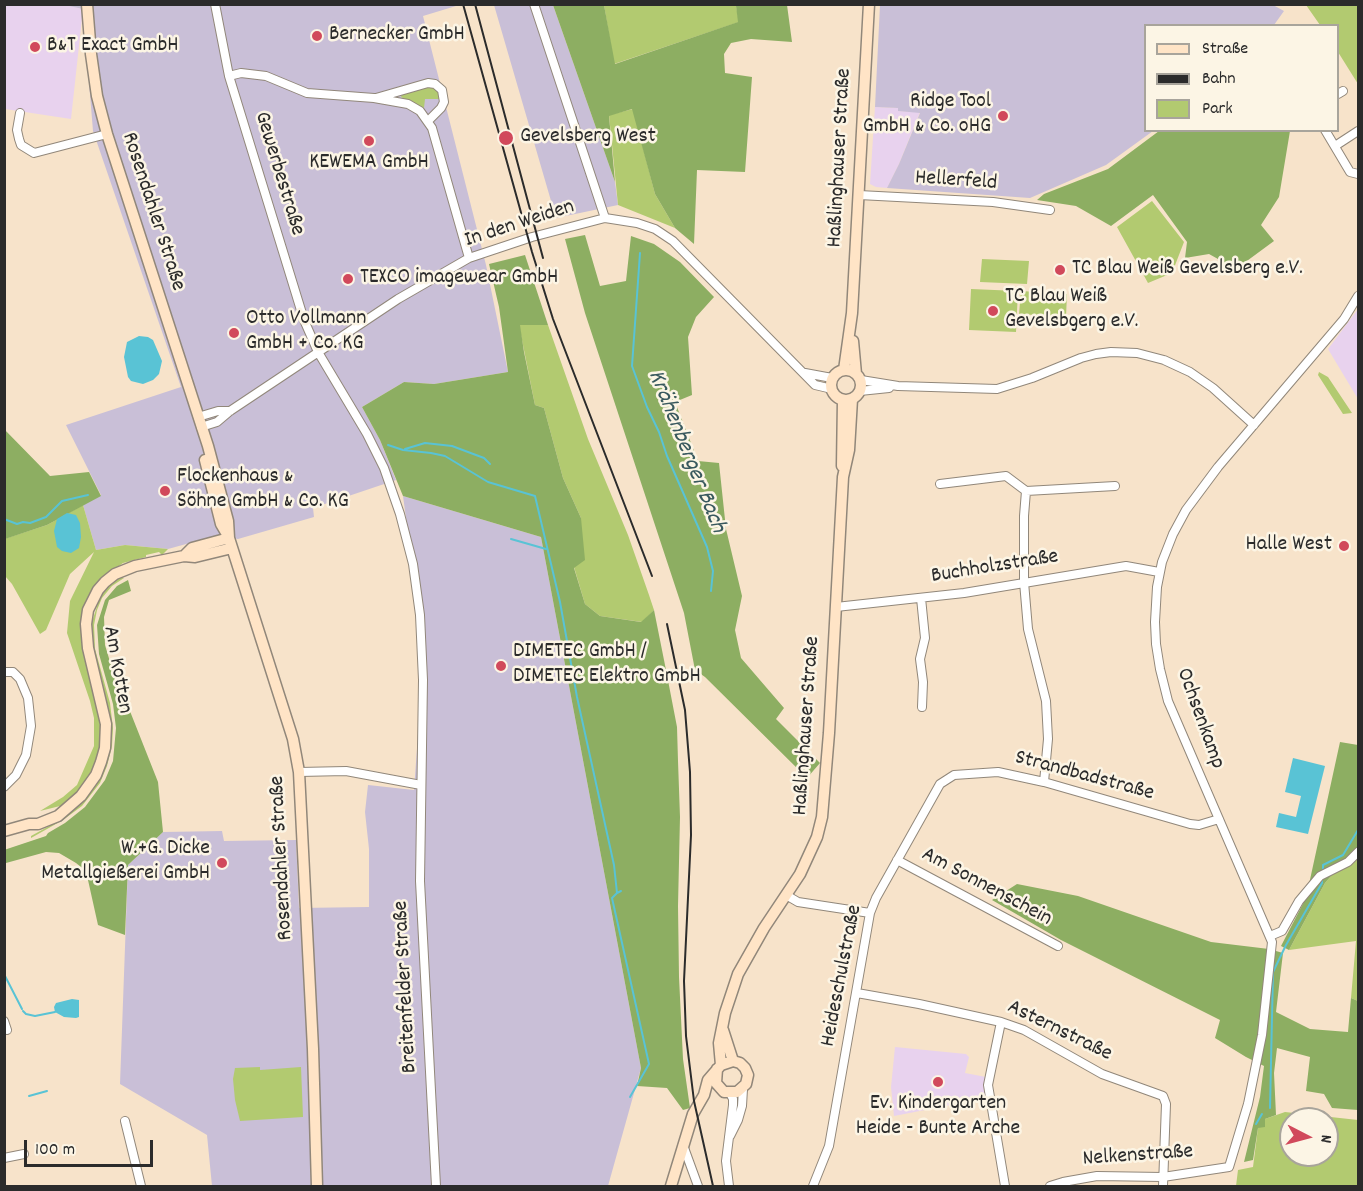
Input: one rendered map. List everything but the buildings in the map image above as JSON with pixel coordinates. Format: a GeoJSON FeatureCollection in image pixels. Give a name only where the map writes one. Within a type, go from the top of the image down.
{"type":"FeatureCollection","features":[{"type":"Feature","properties":{"kind":"main road","name":"Rosendahler Straße"},"geometry":{"type":"LineString","coordinates":[[87,4],[97,96],[107,134],[200,422],[201,444],[221,524],[230,543],[290,726],[299,772],[313,1049],[316,1186]]}},
{"type":"Feature","properties":{"kind":"main road","name":"Haßlinghauser Straße"},"geometry":{"type":"LineString","coordinates":[[844,370],[852,313],[869,4]]}},
{"type":"Feature","properties":{"kind":"main road","name":"Haßlinghauser Straße"},"geometry":{"type":"LineString","coordinates":[[671,1186],[693,1114],[704,1095],[708,1080],[719,1067],[722,1027],[728,1000],[738,974],[808,859],[822,817],[843,477],[841,450],[854,389],[852,313]]}},
{"type":"Feature","properties":{"kind":"main road"},"geometry":{"type":"LineString","coordinates":[[844,370],[854,389],[838,398],[832,384],[839,371],[844,370]]}},
{"type":"Feature","properties":{"kind":"main road","name":"Am Kotten"},"geometry":{"type":"LineString","coordinates":[[4,838],[31,830],[38,824],[58,816],[81,796],[96,775],[105,748],[106,724],[86,636],[88,610],[105,582],[128,568],[184,556],[192,548],[230,543]]}},
{"type":"Feature","properties":{"kind":"main road","name":"Am Kotten"},"geometry":{"type":"LineString","coordinates":[[4,831],[29,824],[38,824]]}},
{"type":"Feature","properties":{"kind":"main road"},"geometry":{"type":"LineString","coordinates":[[722,1027],[733,1061]]}},
{"type":"Feature","properties":{"kind":"main road"},"geometry":{"type":"LineString","coordinates":[[704,1095],[725,1091],[737,1092],[743,1089],[748,1078],[747,1071],[740,1063],[733,1061],[719,1067],[715,1078],[725,1091]]}},
{"type":"Feature","properties":{"kind":"street","name":"Gewerbestraße"},"geometry":{"type":"LineString","coordinates":[[214,4],[230,76],[304,320],[318,352]]}},
{"type":"Feature","properties":{"kind":"street"},"geometry":{"type":"LineString","coordinates":[[534,4],[605,218]]}},
{"type":"Feature","properties":{"kind":"street"},"geometry":{"type":"LineString","coordinates":[[230,76],[251,73],[266,76],[307,93],[374,98],[408,104],[420,111],[432,128],[469,258]]}},
{"type":"Feature","properties":{"kind":"street"},"geometry":{"type":"LineString","coordinates":[[374,98],[428,83],[435,84],[442,90],[444,102],[428,121]]}},
{"type":"Feature","properties":{"kind":"street"},"geometry":{"type":"LineString","coordinates":[[20,113],[17,130],[21,145],[34,153],[107,134]]}},
{"type":"Feature","properties":{"kind":"street"},"geometry":{"type":"LineString","coordinates":[[1335,147],[1359,131]]}},
{"type":"Feature","properties":{"kind":"street"},"geometry":{"type":"LineString","coordinates":[[1326,132],[1350,172],[1359,174]]}},
{"type":"Feature","properties":{"kind":"street","name":"Hellerfeld"},"geometry":{"type":"LineString","coordinates":[[859,195],[993,202],[1050,210]]}},
{"type":"Feature","properties":{"kind":"street","name":"In den Weiden"},"geometry":{"type":"LineString","coordinates":[[200,422],[218,411],[230,411],[398,299],[469,258],[541,234],[605,218],[637,223],[655,229],[674,241],[805,373],[832,384]]}},
{"type":"Feature","properties":{"kind":"street","name":"Ochsenkamp"},"geometry":{"type":"LineString","coordinates":[[1229,1167],[1248,1104],[1262,1035],[1268,968],[1272,951],[1270,936],[1168,701],[1160,669],[1155,622],[1160,572],[1173,534],[1204,484],[1344,319],[1359,296]]}},
{"type":"Feature","properties":{"kind":"street","name":"Breitenfelder Straße"},"geometry":{"type":"LineString","coordinates":[[318,352],[367,434],[384,468],[400,514],[413,564],[420,615],[423,680],[420,881],[436,1186]]}},
{"type":"Feature","properties":{"kind":"street"},"geometry":{"type":"LineString","coordinates":[[854,389],[898,386],[997,389],[1095,354],[1137,353],[1164,360],[1190,372],[1214,388],[1254,425]]}},
{"type":"Feature","properties":{"kind":"street"},"geometry":{"type":"LineString","coordinates":[[940,484],[1006,476],[1026,491],[1116,486]]}},
{"type":"Feature","properties":{"kind":"street"},"geometry":{"type":"LineString","coordinates":[[1026,491],[1024,582],[1029,629],[1046,700],[1048,740],[1044,783]]}},
{"type":"Feature","properties":{"kind":"street","name":"Buchholzstraße"},"geometry":{"type":"LineString","coordinates":[[836,607],[921,598],[1126,566],[1160,572]]}},
{"type":"Feature","properties":{"kind":"street"},"geometry":{"type":"LineString","coordinates":[[921,598],[925,638],[920,659],[923,682],[922,707]]}},
{"type":"Feature","properties":{"kind":"street"},"geometry":{"type":"LineString","coordinates":[[4,672],[13,672],[20,679],[28,698],[31,726],[26,755],[16,775],[4,787]]}},
{"type":"Feature","properties":{"kind":"street"},"geometry":{"type":"LineString","coordinates":[[299,772],[346,771],[421,785]]}},
{"type":"Feature","properties":{"kind":"street","name":"Strandbadstraße"},"geometry":{"type":"LineString","coordinates":[[940,784],[954,775],[998,772],[1190,824],[1198,825],[1219,819]]}},
{"type":"Feature","properties":{"kind":"street","name":"Heideschulstraße"},"geometry":{"type":"LineString","coordinates":[[813,1186],[829,1146],[870,913],[876,898],[940,784]]}},
{"type":"Feature","properties":{"kind":"street"},"geometry":{"type":"LineString","coordinates":[[1270,936],[1282,931],[1299,901],[1323,874],[1348,862],[1359,852]]}},
{"type":"Feature","properties":{"kind":"street","name":"Am Sonnenschein"},"geometry":{"type":"LineString","coordinates":[[897,860],[1058,946]]}},
{"type":"Feature","properties":{"kind":"street"},"geometry":{"type":"LineString","coordinates":[[786,895],[798,902],[870,913]]}},
{"type":"Feature","properties":{"kind":"street","name":"Asternstraße"},"geometry":{"type":"LineString","coordinates":[[857,993],[1001,1022],[1024,1030],[1102,1074],[1163,1096],[1166,1104],[1163,1177]]}},
{"type":"Feature","properties":{"kind":"street"},"geometry":{"type":"LineString","coordinates":[[1001,1022],[988,1085],[1005,1186]]}},
{"type":"Feature","properties":{"kind":"street"},"geometry":{"type":"LineString","coordinates":[[727,1141],[738,1120],[743,1089]]}},
{"type":"Feature","properties":{"kind":"street"},"geometry":{"type":"LineString","coordinates":[[725,1091],[733,1105],[726,1161],[729,1186]]}},
{"type":"Feature","properties":{"kind":"street"},"geometry":{"type":"LineString","coordinates":[[125,1121],[141,1186]]}},
{"type":"Feature","properties":{"kind":"street"},"geometry":{"type":"LineString","coordinates":[[683,1144],[698,1186]]}},
{"type":"Feature","properties":{"kind":"street"},"geometry":{"type":"LineString","coordinates":[[4,1158],[24,1154]]}},
{"type":"Feature","properties":{"kind":"street","name":"Nelkenstraße"},"geometry":{"type":"LineString","coordinates":[[1050,1186],[1097,1176],[1163,1177],[1229,1167]]}},
{"type":"Feature","properties":{"kind":"street"},"geometry":{"type":"LineString","coordinates":[[1162,1186],[1163,1177]]}},
{"type":"Feature","properties":{"kind":"shaded area"},"geometry":{"type":"Polygon","coordinates":[[[65,4],[83,9],[71,119],[5,109],[4,5],[65,4]]]}},
{"type":"Feature","properties":{"kind":"shaded area"},"geometry":{"type":"Polygon","coordinates":[[[65,5],[456,5],[423,16],[486,265],[508,372],[434,384],[404,382],[362,407],[380,440],[396,480],[313,508],[314,517],[238,539],[215,536],[168,549],[125,545],[96,550],[83,505],[101,495],[66,425],[181,387],[93,131],[83,9],[65,5]]]}},
{"type":"Feature","properties":{"kind":"shaded area"},"geometry":{"type":"Polygon","coordinates":[[[494,5],[553,5],[615,182],[618,205],[556,218],[494,5]]]}},
{"type":"Feature","properties":{"kind":"shaded area"},"geometry":{"type":"Polygon","coordinates":[[[880,5],[1273,5],[1284,11],[1275,24],[1144,24],[1144,132],[1152,132],[1106,165],[1030,198],[887,188],[920,113],[898,111],[898,108],[875,107],[880,5]]]}},
{"type":"Feature","properties":{"kind":"shaded area"},"geometry":{"type":"Polygon","coordinates":[[[875,107],[920,112],[887,188],[870,184],[875,107]]]}},
{"type":"Feature","properties":{"kind":"shaded area"},"geometry":{"type":"Polygon","coordinates":[[[1358,309],[1358,399],[1328,349],[1358,309]]]}},
{"type":"Feature","properties":{"kind":"shaded area"},"geometry":{"type":"Polygon","coordinates":[[[403,496],[541,537],[641,1068],[608,1186],[212,1186],[207,1135],[120,1084],[128,865],[163,832],[222,831],[224,841],[296,840],[299,908],[369,907],[369,849],[365,812],[368,785],[414,790],[424,651],[403,496]]]}},
{"type":"Feature","properties":{"kind":"shaded area","name":"Ev. Kindergarten Heide - Bunte Arche"},"geometry":{"type":"Polygon","coordinates":[[[895,1047],[966,1054],[969,1057],[965,1073],[986,1077],[987,1098],[894,1116],[891,1087],[895,1047]]]}},
{"type":"Feature","properties":{"kind":"green space"},"geometry":{"type":"Polygon","coordinates":[[[553,5],[604,5],[615,64],[738,22],[736,6],[787,5],[792,42],[751,39],[731,43],[724,54],[725,73],[752,77],[745,172],[697,170],[694,244],[675,228],[655,194],[632,109],[609,116],[615,182],[553,5]]]}},
{"type":"Feature","properties":{"kind":"green space"},"geometry":{"type":"Polygon","coordinates":[[[604,5],[740,5],[736,6],[739,22],[614,64],[604,5]]]}},
{"type":"Feature","properties":{"kind":"green space"},"geometry":{"type":"Polygon","coordinates":[[[1306,5],[1358,5],[1358,84],[1339,54],[1339,24],[1319,24],[1306,5]]]}},
{"type":"Feature","properties":{"kind":"green space"},"geometry":{"type":"Polygon","coordinates":[[[428,87],[434,88],[439,93],[440,99],[425,99],[424,108],[401,97],[402,94],[428,87]]]}},
{"type":"Feature","properties":{"kind":"green space"},"geometry":{"type":"Polygon","coordinates":[[[633,109],[655,194],[675,228],[618,205],[609,115],[633,109]]]}},
{"type":"Feature","properties":{"kind":"green space"},"geometry":{"type":"Polygon","coordinates":[[[1158,132],[1290,132],[1279,197],[1261,225],[1274,241],[1236,269],[1209,254],[1185,258],[1187,242],[1153,195],[1111,226],[1076,206],[1037,200],[1044,194],[1108,169],[1158,132]]]}},
{"type":"Feature","properties":{"kind":"green space"},"geometry":{"type":"Polygon","coordinates":[[[1152,201],[1184,242],[1172,273],[1148,283],[1117,227],[1152,201]]]}},
{"type":"Feature","properties":{"kind":"green space"},"geometry":{"type":"Polygon","coordinates":[[[585,235],[600,286],[626,281],[631,236],[654,244],[680,262],[714,297],[696,317],[688,337],[692,395],[675,402],[698,461],[719,463],[726,529],[742,596],[735,630],[741,658],[784,708],[776,719],[820,763],[807,778],[705,677],[695,670],[684,613],[585,313],[565,239],[585,235]]]}},
{"type":"Feature","properties":{"kind":"green space"},"geometry":{"type":"Polygon","coordinates":[[[525,255],[548,325],[520,325],[524,352],[535,405],[544,408],[563,478],[581,518],[585,560],[574,568],[585,604],[600,616],[641,622],[654,610],[677,727],[680,817],[679,977],[683,1059],[690,1108],[683,1110],[667,1088],[637,1086],[641,1068],[541,537],[403,496],[380,440],[362,407],[404,382],[434,384],[508,372],[499,307],[489,264],[525,255]]]}},
{"type":"Feature","properties":{"kind":"green space","name":"TC Blau Weiß Gevelsbgerg e.V."},"geometry":{"type":"Polygon","coordinates":[[[982,259],[1029,261],[1027,284],[980,282],[982,259]]]}},
{"type":"Feature","properties":{"kind":"green space","name":"TC Blau Weiß Gevelsbgerg e.V."},"geometry":{"type":"Polygon","coordinates":[[[971,289],[1018,291],[1016,332],[969,330],[971,289]]]}},
{"type":"Feature","properties":{"kind":"green space","name":"TC Blau Weiß Gevelsbgerg e.V."},"geometry":{"type":"Polygon","coordinates":[[[1021,291],[1067,294],[1066,317],[1019,314],[1021,291]]]}},
{"type":"Feature","properties":{"kind":"green space"},"geometry":{"type":"Polygon","coordinates":[[[519,325],[548,325],[588,439],[628,535],[654,610],[642,622],[600,616],[585,604],[574,567],[581,518],[563,478],[544,408],[535,405],[519,325]]]}},
{"type":"Feature","properties":{"kind":"green space"},"geometry":{"type":"Polygon","coordinates":[[[1319,372],[1328,377],[1352,413],[1343,414],[1318,375],[1319,372]]]}},
{"type":"Feature","properties":{"kind":"green space"},"geometry":{"type":"Polygon","coordinates":[[[4,429],[50,476],[89,472],[101,496],[47,525],[5,539],[4,429]]]}},
{"type":"Feature","properties":{"kind":"green space"},"geometry":{"type":"Polygon","coordinates":[[[83,505],[96,550],[125,545],[168,549],[162,555],[159,552],[123,563],[101,579],[86,600],[82,613],[81,640],[102,727],[98,756],[82,788],[64,805],[40,811],[77,785],[94,746],[94,718],[90,701],[67,633],[70,601],[94,552],[70,574],[46,630],[40,634],[12,584],[5,576],[4,539],[47,525],[83,505]]]}},
{"type":"Feature","properties":{"kind":"green space"},"geometry":{"type":"Polygon","coordinates":[[[121,577],[124,578],[112,586],[102,598],[94,625],[95,649],[110,703],[113,728],[112,746],[107,766],[100,783],[82,806],[31,838],[80,805],[94,788],[104,769],[109,750],[110,723],[95,660],[91,636],[92,622],[100,597],[111,584],[121,577]]]}},
{"type":"Feature","properties":{"kind":"green space"},"geometry":{"type":"Polygon","coordinates":[[[128,580],[131,591],[109,600],[104,617],[105,645],[116,682],[122,691],[158,782],[163,832],[128,865],[125,935],[98,925],[86,871],[76,863],[59,853],[46,852],[6,863],[4,850],[46,836],[65,823],[85,807],[105,780],[113,761],[116,728],[113,704],[99,654],[97,625],[105,600],[117,586],[128,580]]]}},
{"type":"Feature","properties":{"kind":"green space"},"geometry":{"type":"Polygon","coordinates":[[[1340,742],[1358,745],[1358,859],[1332,875],[1325,883],[1289,950],[1281,946],[1306,898],[1340,742]]]}},
{"type":"Feature","properties":{"kind":"green space"},"geometry":{"type":"Polygon","coordinates":[[[1358,859],[1358,1001],[1351,998],[1356,941],[1289,950],[1325,883],[1332,875],[1358,859]]]}},
{"type":"Feature","properties":{"kind":"green space"},"geometry":{"type":"Polygon","coordinates":[[[1017,884],[1078,896],[1211,942],[1269,949],[1283,953],[1276,1012],[1310,1029],[1348,1032],[1351,998],[1358,1001],[1358,1110],[1331,1107],[1324,1094],[1306,1091],[1310,1057],[1277,1048],[1274,1073],[1276,1115],[1265,1119],[1265,1127],[1258,1128],[1253,1160],[1244,1162],[1260,1097],[1264,1066],[1215,1038],[1220,1020],[1061,940],[992,900],[1017,884]]]}},
{"type":"Feature","properties":{"kind":"green space"},"geometry":{"type":"Polygon","coordinates":[[[260,1067],[260,1070],[301,1067],[303,1117],[240,1121],[233,1079],[235,1068],[260,1067]]]}},
{"type":"Feature","properties":{"kind":"green space"},"geometry":{"type":"Polygon","coordinates":[[[1279,1114],[1279,1167],[1339,1167],[1339,1118],[1358,1120],[1358,1186],[1236,1186],[1238,1170],[1253,1167],[1258,1128],[1265,1119],[1279,1114]]]}},
{"type":"Feature","properties":{"kind":"water"},"geometry":{"type":"Polygon","coordinates":[[[139,336],[153,340],[162,361],[159,374],[153,380],[143,384],[131,381],[128,377],[124,357],[127,342],[139,336]]]}},
{"type":"Feature","properties":{"kind":"water"},"geometry":{"type":"Polygon","coordinates":[[[67,513],[76,515],[80,523],[79,548],[71,553],[57,547],[54,531],[57,519],[67,513]]]}},
{"type":"Feature","properties":{"kind":"water"},"geometry":{"type":"Polygon","coordinates":[[[1293,758],[1325,766],[1308,834],[1276,827],[1279,813],[1296,817],[1301,796],[1285,792],[1293,758]]]}},
{"type":"Feature","properties":{"kind":"water"},"geometry":{"type":"Polygon","coordinates":[[[72,999],[79,1000],[79,1017],[64,1017],[55,1012],[56,1003],[72,999]]]}},
{"type":"Feature","properties":{"kind":"waterway","name":"Krähenberger Bach"},"geometry":{"type":"LineString","coordinates":[[640,253],[632,366],[667,456],[707,547],[713,571],[711,591]]}},
{"type":"Feature","properties":{"kind":"waterway"},"geometry":{"type":"LineString","coordinates":[[405,449],[425,443],[452,446],[484,458],[490,464]]}},
{"type":"Feature","properties":{"kind":"waterway"},"geometry":{"type":"LineString","coordinates":[[388,445],[403,450],[445,456],[488,482],[535,496],[560,602],[577,697],[614,865],[617,893]]}},
{"type":"Feature","properties":{"kind":"waterway"},"geometry":{"type":"LineString","coordinates":[[4,519],[17,524],[30,523],[46,517],[62,501],[88,495]]}},
{"type":"Feature","properties":{"kind":"waterway"},"geometry":{"type":"LineString","coordinates":[[511,539],[546,549]]}},
{"type":"Feature","properties":{"kind":"waterway"},"geometry":{"type":"LineString","coordinates":[[1323,871],[1323,865],[1343,855],[1358,830]]}},
{"type":"Feature","properties":{"kind":"waterway"},"geometry":{"type":"LineString","coordinates":[[1270,1108],[1273,972],[1322,880]]}},
{"type":"Feature","properties":{"kind":"waterway","name":"Krähenberger Bach"},"geometry":{"type":"LineString","coordinates":[[621,891],[612,898],[649,1064],[630,1097]]}},
{"type":"Feature","properties":{"kind":"waterway"},"geometry":{"type":"LineString","coordinates":[[4,974],[22,1009]]}},
{"type":"Feature","properties":{"kind":"waterway"},"geometry":{"type":"LineString","coordinates":[[23,1011],[35,1016],[55,1012]]}},
{"type":"Feature","properties":{"kind":"waterway"},"geometry":{"type":"LineString","coordinates":[[29,1096],[47,1091]]}},
{"type":"Feature","properties":{"kind":"waterway"},"geometry":{"type":"LineString","coordinates":[[1256,1124],[1262,1114]]}},
{"type":"Feature","properties":{"kind":"railway"},"geometry":{"type":"LineString","coordinates":[[463,4],[553,319],[652,576]]}},
{"type":"Feature","properties":{"kind":"railway"},"geometry":{"type":"LineString","coordinates":[[475,4],[543,258]]}},
{"type":"Feature","properties":{"kind":"railway"},"geometry":{"type":"LineString","coordinates":[[667,624],[685,710],[690,772],[691,835],[684,981],[686,1036],[694,1101],[713,1186]]}},
{"type":"Feature","properties":{"kind":"place","name":"Bernecker GmbH"},"geometry":{"type":"Point","coordinates":[317,36]}},
{"type":"Feature","properties":{"kind":"place","name":"B&T Exact GmbH"},"geometry":{"type":"Point","coordinates":[35,47]}},
{"type":"Feature","properties":{"kind":"place","name":"Ridge Tool GmbH & Co. oHG"},"geometry":{"type":"Point","coordinates":[1003,116]}},
{"type":"Feature","properties":{"kind":"place","name":"Gevelsberg West"},"geometry":{"type":"Point","coordinates":[506,138]}},
{"type":"Feature","properties":{"kind":"place","name":"KEWEMA GmbH"},"geometry":{"type":"Point","coordinates":[369,141]}},
{"type":"Feature","properties":{"kind":"place","name":"TC Blau Weiß Gevelsberg e.V."},"geometry":{"type":"Point","coordinates":[1060,270]}},
{"type":"Feature","properties":{"kind":"place","name":"TEXCO imagewear GmbH"},"geometry":{"type":"Point","coordinates":[348,279]}},
{"type":"Feature","properties":{"kind":"place","name":"TC Blau Weiß Gevelsbgerg e.V."},"geometry":{"type":"Point","coordinates":[993,311]}},
{"type":"Feature","properties":{"kind":"place","name":"Otto Vollmann GmbH + Co. KG"},"geometry":{"type":"Point","coordinates":[234,333]}},
{"type":"Feature","properties":{"kind":"place","name":"Flockenhaus & Söhne GmbH & Co. KG"},"geometry":{"type":"Point","coordinates":[165,491]}},
{"type":"Feature","properties":{"kind":"place","name":"Halle West"},"geometry":{"type":"Point","coordinates":[1344,546]}},
{"type":"Feature","properties":{"kind":"place","name":"DIMETEC GmbH / DIMETEC Elektro GmbH"},"geometry":{"type":"Point","coordinates":[501,666]}},
{"type":"Feature","properties":{"kind":"place","name":"W.+G. Dicke Metallgießerei GmbH"},"geometry":{"type":"Point","coordinates":[222,863]}},
{"type":"Feature","properties":{"kind":"place","name":"Ev. Kindergarten Heide - Bunte Arche"},"geometry":{"type":"Point","coordinates":[938,1082]}}]}
